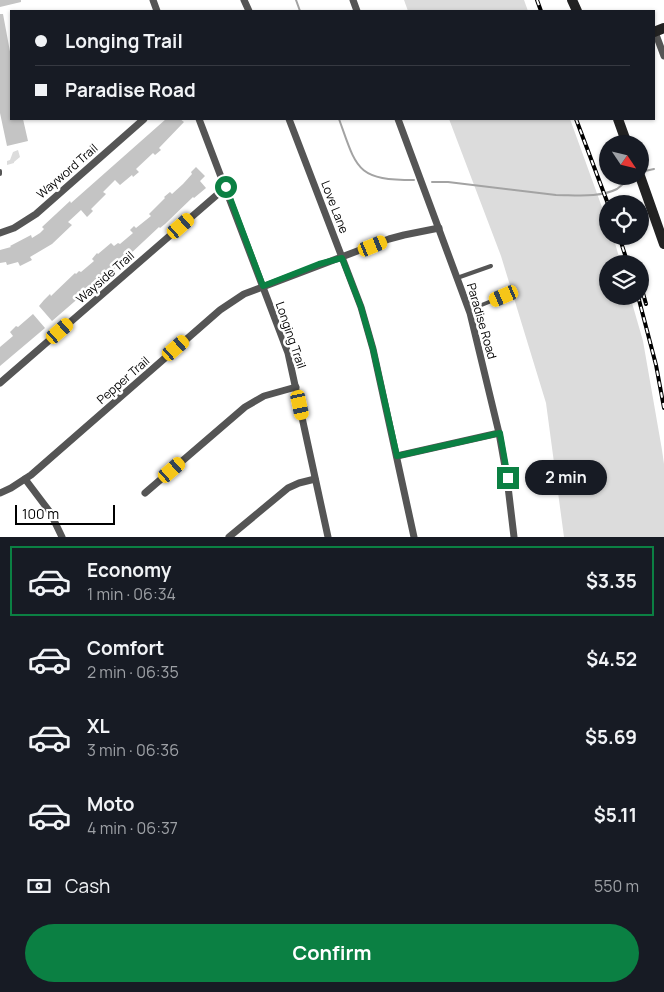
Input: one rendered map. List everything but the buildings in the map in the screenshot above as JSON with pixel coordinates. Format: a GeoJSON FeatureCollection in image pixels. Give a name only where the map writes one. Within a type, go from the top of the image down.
{"type":"FeatureCollection","features":[{"type":"Feature","properties":{"kind":"main road"},"geometry":{"type":"LineString","coordinates":[[618,120],[624,135]]}},
{"type":"Feature","properties":{"kind":"main road"},"geometry":{"type":"LineString","coordinates":[[643,185],[664,244]]}},
{"type":"Feature","properties":{"kind":"street"},"geometry":{"type":"LineString","coordinates":[[658,31],[664,56]]}},
{"type":"Feature","properties":{"kind":"street","name":"Wayword Trail"},"geometry":{"type":"LineString","coordinates":[[0,233],[23,223],[36,214],[143,120]]}},
{"type":"Feature","properties":{"kind":"street","name":"Longing Trail"},"geometry":{"type":"LineString","coordinates":[[199,120],[288,352],[328,537]]}},
{"type":"Feature","properties":{"kind":"street","name":"Love Lane"},"geometry":{"type":"LineString","coordinates":[[290,120],[361,307],[373,349],[414,537]]}},
{"type":"Feature","properties":{"kind":"street","name":"Paradise Road"},"geometry":{"type":"LineString","coordinates":[[398,120],[469,310],[500,433],[508,478],[514,537]]}},
{"type":"Feature","properties":{"kind":"street","name":"Wayside Trail"},"geometry":{"type":"LineString","coordinates":[[0,383],[226,187]]}},
{"type":"Feature","properties":{"kind":"street","name":"Pepper Trail"},"geometry":{"type":"LineString","coordinates":[[0,493],[12,488],[25,479],[220,310],[244,294],[319,264],[342,258],[404,235],[439,228]]}},
{"type":"Feature","properties":{"kind":"street"},"geometry":{"type":"LineString","coordinates":[[145,493],[244,407],[264,396],[296,387]]}},
{"type":"Feature","properties":{"kind":"street"},"geometry":{"type":"LineString","coordinates":[[397,456],[500,433]]}},
{"type":"Feature","properties":{"kind":"street"},"geometry":{"type":"LineString","coordinates":[[25,479],[50,512],[62,537]]}},
{"type":"Feature","properties":{"kind":"street"},"geometry":{"type":"LineString","coordinates":[[229,537],[288,488],[315,479]]}},
{"type":"Feature","properties":{"kind":"lane"},"geometry":{"type":"LineString","coordinates":[[457,278],[491,266]]}},
{"type":"Feature","properties":{"kind":"lane"},"geometry":{"type":"LineString","coordinates":[[469,310],[504,296]]}},
{"type":"Feature","properties":{"kind":"shaded area"},"geometry":{"type":"Polygon","coordinates":[[[404,0],[524,0],[528,10],[408,10],[404,0]]]}},
{"type":"Feature","properties":{"kind":"shaded area"},"geometry":{"type":"Polygon","coordinates":[[[449,120],[570,120],[599,199],[599,245],[616,245],[618,255],[599,255],[599,305],[633,305],[643,341],[664,464],[664,537],[564,537],[546,403],[501,256],[449,120]]]}},
{"type":"Feature","properties":{"kind":"shaded area"},"geometry":{"type":"Polygon","coordinates":[[[18,150],[20,157],[14,163],[7,165],[7,161],[10,160],[13,152],[18,150]]]}},
{"type":"Feature","properties":{"kind":"waterway"},"geometry":{"type":"LineString","coordinates":[[296,0],[300,10]]}},
{"type":"Feature","properties":{"kind":"waterway"},"geometry":{"type":"LineString","coordinates":[[339,120],[350,150],[362,168],[380,178],[414,180]]}},
{"type":"Feature","properties":{"kind":"waterway"},"geometry":{"type":"LineString","coordinates":[[649,170],[654,169]]}},
{"type":"Feature","properties":{"kind":"waterway"},"geometry":{"type":"LineString","coordinates":[[432,182],[448,182],[556,195],[603,194],[622,185]]}},
{"type":"Feature","properties":{"kind":"railway"},"geometry":{"type":"LineString","coordinates":[[537,0],[541,10]]}},
{"type":"Feature","properties":{"kind":"railway"},"geometry":{"type":"LineString","coordinates":[[576,120],[605,195]]}},
{"type":"Feature","properties":{"kind":"railway"},"geometry":{"type":"LineString","coordinates":[[622,245],[625,255]]}},
{"type":"Feature","properties":{"kind":"railway"},"geometry":{"type":"LineString","coordinates":[[640,305],[656,365],[664,408]]}},
{"type":"Feature","properties":{"kind":"route"},"geometry":{"type":"LineString","coordinates":[[226,187],[263,286],[319,264],[342,258],[361,307],[373,349],[397,456],[500,433],[508,478]]}}]}
